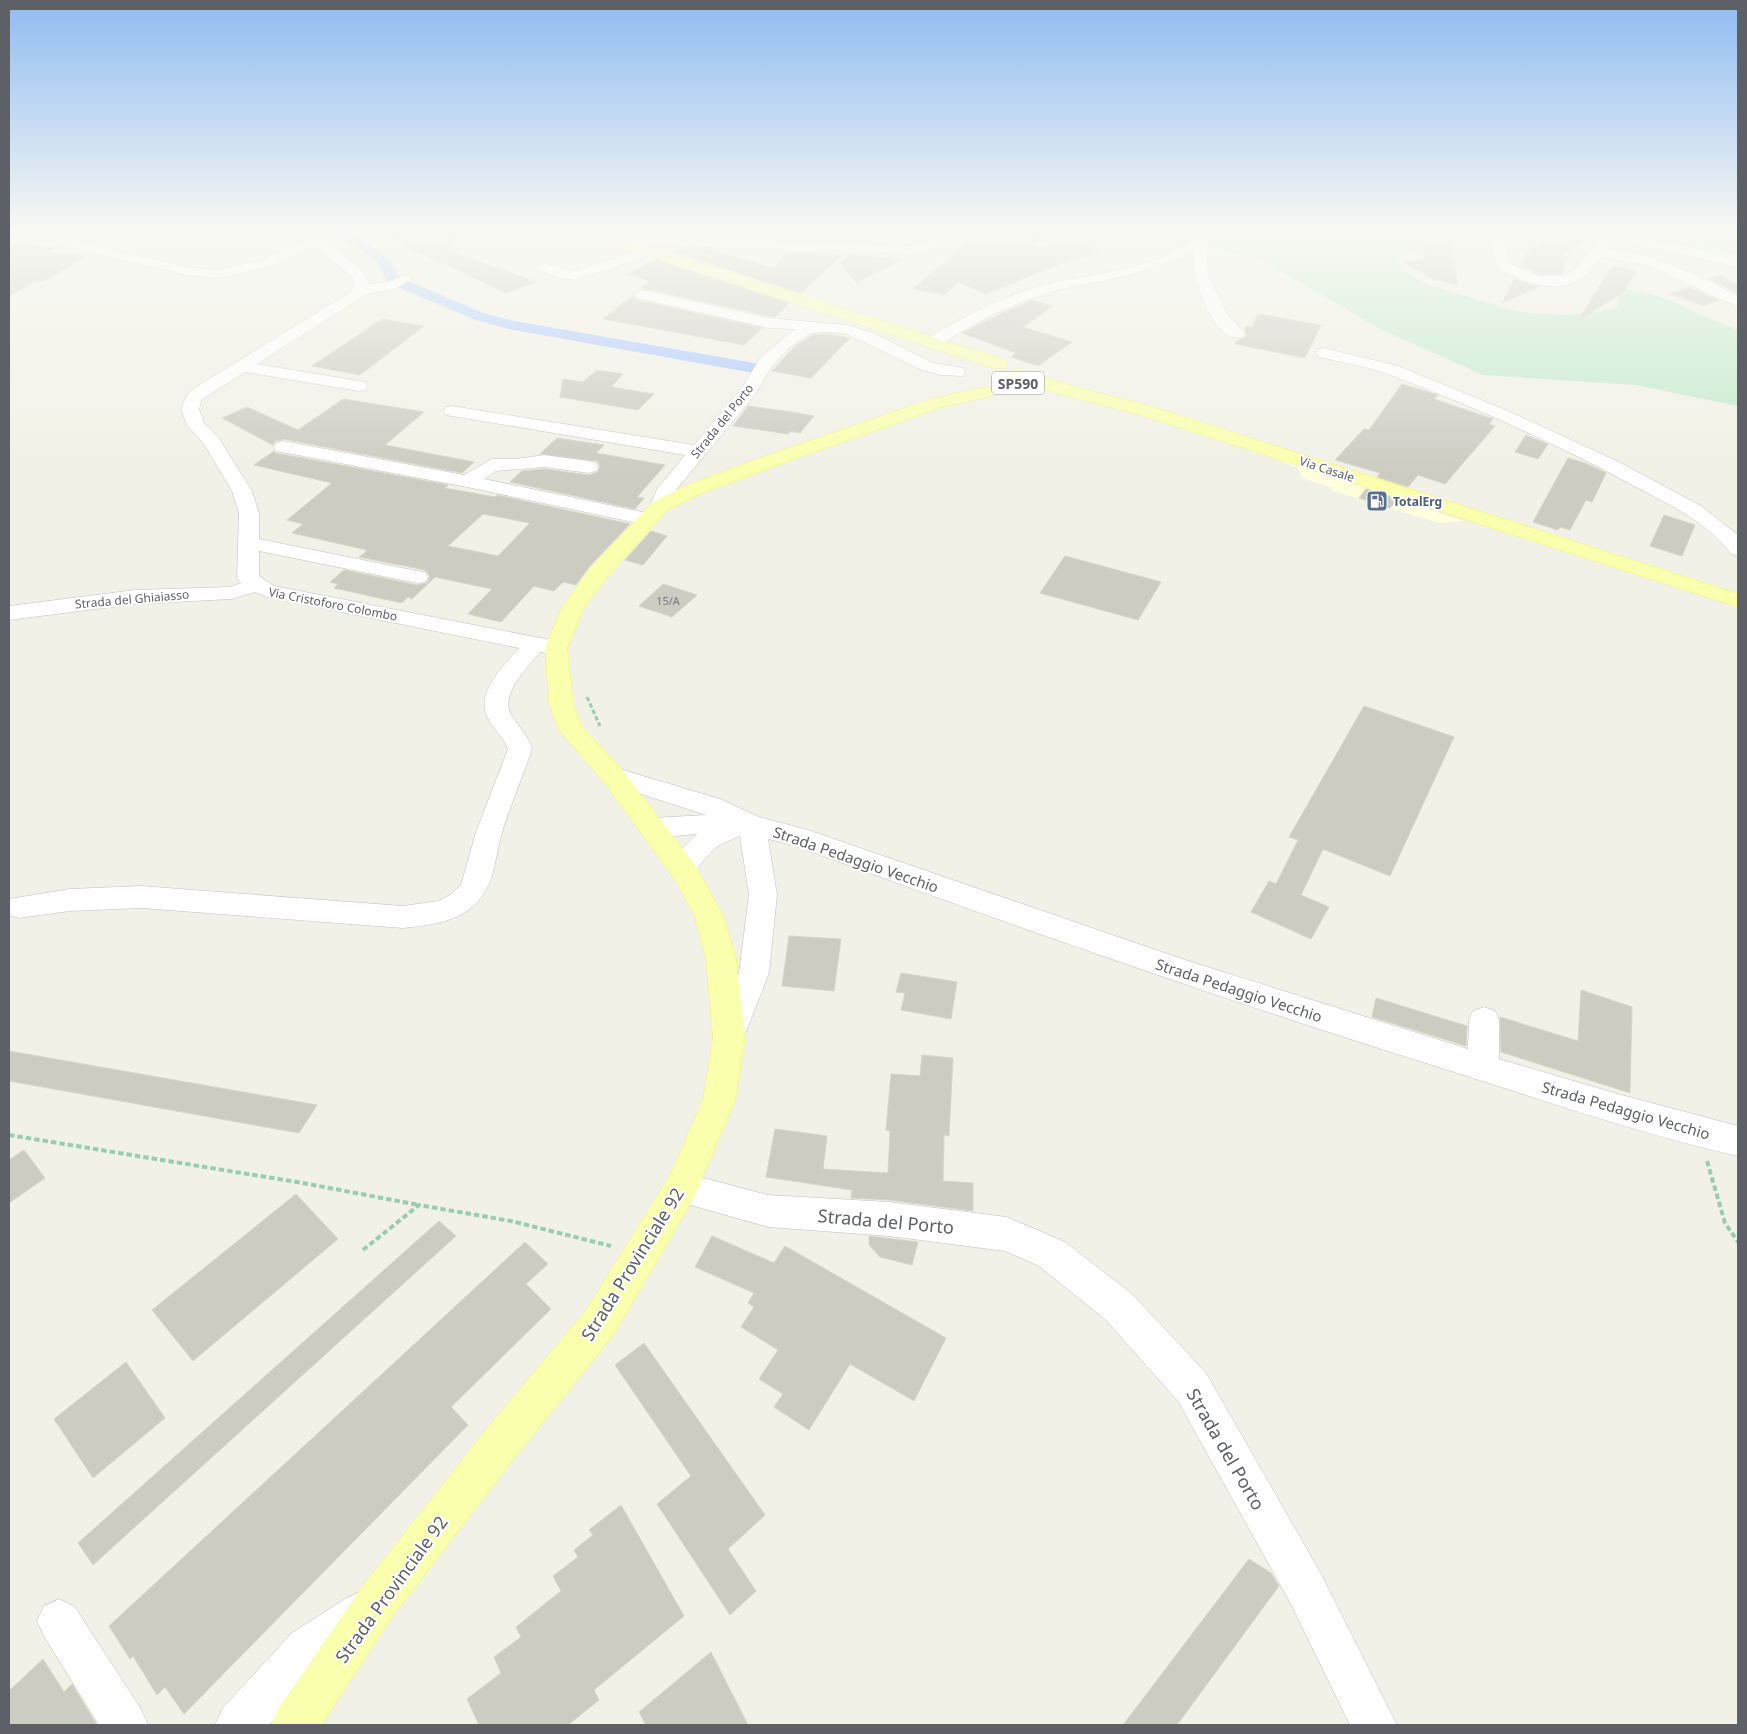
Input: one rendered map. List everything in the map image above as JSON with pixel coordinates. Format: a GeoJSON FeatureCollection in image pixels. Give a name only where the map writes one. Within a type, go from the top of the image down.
{"type":"FeatureCollection","features":[{"type":"Feature","properties":{"kind":"main road","name":"SP590"},"geometry":{"type":"LineString","coordinates":[[839,312],[999,364],[1014,370],[1012,384],[985,392],[968,388],[962,373],[940,345]]}},
{"type":"Feature","properties":{"kind":"main road","name":"SP590"},"geometry":{"type":"LineString","coordinates":[[962,373],[999,364]]}},
{"type":"Feature","properties":{"kind":"main road"},"geometry":{"type":"LineString","coordinates":[[937,403],[962,373]]}},
{"type":"Feature","properties":{"kind":"main road","name":"Via Casale"},"geometry":{"type":"LineString","coordinates":[[1012,384],[1058,388],[1150,412],[1738,600]]}},
{"type":"Feature","properties":{"kind":"main road"},"geometry":{"type":"LineString","coordinates":[[545,646],[598,572],[653,513],[692,490],[937,403],[985,392]]}},
{"type":"Feature","properties":{"kind":"main road","name":"Strada Provinciale 92"},"geometry":{"type":"LineString","coordinates":[[294,1725],[377,1602],[499,1445],[600,1322],[681,1188],[719,1100],[729,1038],[721,959],[708,914],[681,867],[649,824],[613,776],[571,730],[561,704],[545,646]]}},
{"type":"Feature","properties":{"kind":"street","name":"Via Cristoforo Colombo"},"geometry":{"type":"LineString","coordinates":[[329,312],[194,397],[190,409],[196,425],[211,441],[242,491],[249,513],[248,578],[267,591],[545,646]]}},
{"type":"Feature","properties":{"kind":"street"},"geometry":{"type":"LineString","coordinates":[[718,312],[768,323],[783,325],[798,323],[851,330],[884,343],[910,361],[925,368],[962,373]]}},
{"type":"Feature","properties":{"kind":"street"},"geometry":{"type":"LineString","coordinates":[[940,345],[992,312]]}},
{"type":"Feature","properties":{"kind":"street"},"geometry":{"type":"LineString","coordinates":[[1217,312],[1230,332],[1236,334]]}},
{"type":"Feature","properties":{"kind":"street","name":"Strada del Porto"},"geometry":{"type":"LineString","coordinates":[[653,513],[667,489],[748,391],[767,361],[795,336],[817,326]]}},
{"type":"Feature","properties":{"kind":"street"},"geometry":{"type":"LineString","coordinates":[[1324,353],[1392,370],[1440,388],[1612,466],[1694,510],[1735,543],[1738,550]]}},
{"type":"Feature","properties":{"kind":"street"},"geometry":{"type":"LineString","coordinates":[[242,366],[359,386]]}},
{"type":"Feature","properties":{"kind":"street"},"geometry":{"type":"LineString","coordinates":[[452,411],[697,451]]}},
{"type":"Feature","properties":{"kind":"street"},"geometry":{"type":"LineString","coordinates":[[282,447],[467,482],[653,513]]}},
{"type":"Feature","properties":{"kind":"street"},"geometry":{"type":"LineString","coordinates":[[467,482],[492,465],[516,465],[544,461],[589,467]]}},
{"type":"Feature","properties":{"kind":"street"},"geometry":{"type":"LineString","coordinates":[[249,543],[417,577]]}},
{"type":"Feature","properties":{"kind":"street","name":"Strada del Ghiaiasso"},"geometry":{"type":"LineString","coordinates":[[9,613],[135,597],[232,593],[256,585]]}},
{"type":"Feature","properties":{"kind":"street"},"geometry":{"type":"LineString","coordinates":[[19,907],[70,900],[141,897],[216,901],[402,917],[430,914],[454,906],[469,896],[489,832],[520,749],[512,730],[498,715],[496,700],[502,685],[545,646]]}},
{"type":"Feature","properties":{"kind":"street","name":"Strada Pedaggio Vecchio"},"geometry":{"type":"LineString","coordinates":[[613,776],[711,806],[749,824],[799,837],[1116,950],[1657,1122],[1738,1141]]}},
{"type":"Feature","properties":{"kind":"street","name":"Strada Pedaggio Vecchio"},"geometry":{"type":"LineString","coordinates":[[649,824],[672,808],[711,806]]}},
{"type":"Feature","properties":{"kind":"street","name":"Strada Pedaggio Vecchio"},"geometry":{"type":"LineString","coordinates":[[649,824],[749,824]]}},
{"type":"Feature","properties":{"kind":"street"},"geometry":{"type":"LineString","coordinates":[[681,867],[709,839],[749,824],[763,895],[754,973],[729,1038]]}},
{"type":"Feature","properties":{"kind":"street"},"geometry":{"type":"LineString","coordinates":[[1483,1068],[1484,1020]]}},
{"type":"Feature","properties":{"kind":"street","name":"Strada del Porto"},"geometry":{"type":"LineString","coordinates":[[681,1188],[768,1211],[889,1219],[1007,1234],[1052,1254],[1119,1307],[1192,1387],[1306,1589],[1374,1725]]}},
{"type":"Feature","properties":{"kind":"street"},"geometry":{"type":"LineString","coordinates":[[238,1725],[308,1649],[377,1602]]}},
{"type":"Feature","properties":{"kind":"street"},"geometry":{"type":"LineString","coordinates":[[59,1622],[125,1725]]}},
{"type":"Feature","properties":{"kind":"path"},"geometry":{"type":"LineString","coordinates":[[1699,1131],[1725,1223],[1738,1242]]}},
{"type":"Feature","properties":{"kind":"path"},"geometry":{"type":"LineString","coordinates":[[9,1135],[293,1181],[510,1221],[641,1254]]}},
{"type":"Feature","properties":{"kind":"path"},"geometry":{"type":"LineString","coordinates":[[364,1250],[419,1205]]}},
{"type":"Feature","properties":{"kind":"shaded area"},"geometry":{"type":"Polygon","coordinates":[[[1351,312],[1523,312],[1566,315],[1598,312],[1696,312],[1738,330],[1738,406],[1636,385],[1483,375],[1380,329],[1351,312]]]}},
{"type":"Feature","properties":{"kind":"shaded area"},"geometry":{"type":"Polygon","coordinates":[[[1268,456],[1464,521],[1439,523],[1333,491],[1330,487],[1302,478],[1298,468],[1268,456]]]}},
{"type":"Feature","properties":{"kind":"building"},"geometry":{"type":"Polygon","coordinates":[[[612,312],[690,312],[762,328],[744,345],[603,319],[612,312]]]}},
{"type":"Feature","properties":{"kind":"building"},"geometry":{"type":"Polygon","coordinates":[[[750,312],[780,312],[775,317],[750,312]]]}},
{"type":"Feature","properties":{"kind":"building"},"geometry":{"type":"Polygon","coordinates":[[[1005,312],[1044,312],[1023,327],[1072,342],[1038,366],[1011,357],[1016,353],[962,333],[1005,312]]]}},
{"type":"Feature","properties":{"kind":"building"},"geometry":{"type":"Polygon","coordinates":[[[1584,312],[1592,312],[1578,321],[1584,312]]]}},
{"type":"Feature","properties":{"kind":"building"},"geometry":{"type":"Polygon","coordinates":[[[1258,314],[1321,325],[1305,358],[1235,344],[1239,339],[1245,338],[1247,334],[1244,330],[1247,326],[1252,327],[1258,314]]]}},
{"type":"Feature","properties":{"kind":"building"},"geometry":{"type":"Polygon","coordinates":[[[382,319],[424,326],[360,375],[312,366],[382,319]]]}},
{"type":"Feature","properties":{"kind":"building"},"geometry":{"type":"Polygon","coordinates":[[[828,334],[850,338],[811,378],[772,371],[795,346],[812,335],[828,334]]]}},
{"type":"Feature","properties":{"kind":"building"},"geometry":{"type":"Polygon","coordinates":[[[597,370],[623,374],[611,387],[654,394],[638,410],[560,397],[563,379],[583,382],[597,370]]]}},
{"type":"Feature","properties":{"kind":"building"},"geometry":{"type":"Polygon","coordinates":[[[1402,384],[1438,395],[1434,399],[1493,419],[1489,424],[1495,426],[1445,484],[1418,475],[1408,487],[1377,477],[1380,473],[1335,460],[1364,429],[1369,430],[1402,384]]]}},
{"type":"Feature","properties":{"kind":"building"},"geometry":{"type":"Polygon","coordinates":[[[343,399],[424,412],[385,445],[474,462],[462,473],[283,439],[275,441],[273,445],[222,418],[247,407],[298,430],[343,399]]]}},
{"type":"Feature","properties":{"kind":"building"},"geometry":{"type":"Polygon","coordinates":[[[748,406],[814,416],[800,433],[790,431],[788,434],[733,426],[748,406]]]}},
{"type":"Feature","properties":{"kind":"building"},"geometry":{"type":"Polygon","coordinates":[[[1526,435],[1548,444],[1538,459],[1515,452],[1526,435]]]}},
{"type":"Feature","properties":{"kind":"building"},"geometry":{"type":"Polygon","coordinates":[[[557,438],[604,445],[596,453],[665,465],[637,497],[644,498],[635,509],[510,482],[522,471],[544,469],[589,475],[598,472],[600,466],[597,461],[540,454],[557,438]]]}},
{"type":"Feature","properties":{"kind":"building"},"geometry":{"type":"Polygon","coordinates":[[[274,451],[276,453],[448,485],[445,488],[495,497],[497,495],[630,524],[589,567],[576,585],[563,582],[554,591],[534,586],[501,622],[468,614],[492,589],[435,577],[412,599],[408,597],[402,603],[334,588],[338,584],[330,582],[344,570],[417,585],[427,583],[430,576],[425,570],[359,557],[367,551],[363,549],[292,533],[303,524],[287,520],[332,483],[254,465],[274,451]],[[483,514],[448,546],[498,556],[530,523],[483,514]]]}},
{"type":"Feature","properties":{"kind":"building"},"geometry":{"type":"Polygon","coordinates":[[[1568,458],[1585,463],[1606,473],[1592,502],[1586,500],[1570,530],[1560,527],[1558,530],[1533,522],[1568,458]]]}},
{"type":"Feature","properties":{"kind":"building"},"geometry":{"type":"Polygon","coordinates":[[[1366,489],[1397,499],[1390,508],[1359,498],[1366,489]]]}},
{"type":"Feature","properties":{"kind":"building"},"geometry":{"type":"Polygon","coordinates":[[[1664,515],[1695,525],[1682,556],[1650,546],[1664,515]]]}},
{"type":"Feature","properties":{"kind":"building"},"geometry":{"type":"Polygon","coordinates":[[[651,531],[667,536],[643,565],[625,560],[651,531]]]}},
{"type":"Feature","properties":{"kind":"building"},"geometry":{"type":"Polygon","coordinates":[[[1065,556],[1161,582],[1138,620],[1040,593],[1065,556]]]}},
{"type":"Feature","properties":{"kind":"building"},"geometry":{"type":"Polygon","coordinates":[[[663,584],[697,595],[672,617],[639,606],[663,584]]]}},
{"type":"Feature","properties":{"kind":"building"},"geometry":{"type":"Polygon","coordinates":[[[1364,706],[1454,737],[1390,876],[1323,849],[1301,895],[1329,907],[1311,939],[1251,912],[1269,881],[1276,884],[1298,840],[1289,837],[1364,706]]]}},
{"type":"Feature","properties":{"kind":"building"},"geometry":{"type":"Polygon","coordinates":[[[789,936],[841,939],[834,991],[782,986],[789,936]]]}},
{"type":"Feature","properties":{"kind":"building"},"geometry":{"type":"Polygon","coordinates":[[[901,973],[957,982],[951,1019],[901,1010],[905,993],[896,992],[901,973]]]}},
{"type":"Feature","properties":{"kind":"building"},"geometry":{"type":"Polygon","coordinates":[[[1581,990],[1632,1007],[1630,1093],[1501,1052],[1500,1017],[1578,1041],[1581,990]]]}},
{"type":"Feature","properties":{"kind":"building"},"geometry":{"type":"Polygon","coordinates":[[[1376,998],[1467,1026],[1466,1046],[1372,1017],[1376,998]]]}},
{"type":"Feature","properties":{"kind":"building"},"geometry":{"type":"Polygon","coordinates":[[[9,1051],[317,1105],[299,1133],[9,1081],[9,1051]]]}},
{"type":"Feature","properties":{"kind":"building"},"geometry":{"type":"Polygon","coordinates":[[[922,1055],[953,1058],[949,1136],[944,1135],[943,1181],[973,1183],[973,1211],[889,1200],[851,1198],[852,1190],[766,1177],[775,1129],[827,1136],[823,1169],[888,1173],[890,1131],[886,1130],[891,1074],[920,1076],[922,1055]]]}},
{"type":"Feature","properties":{"kind":"building"},"geometry":{"type":"Polygon","coordinates":[[[24,1150],[45,1178],[9,1203],[9,1160],[24,1150]]]}},
{"type":"Feature","properties":{"kind":"building"},"geometry":{"type":"Polygon","coordinates":[[[296,1194],[338,1239],[193,1361],[152,1310],[296,1194]]]}},
{"type":"Feature","properties":{"kind":"building"},"geometry":{"type":"Polygon","coordinates":[[[439,1221],[456,1236],[93,1565],[78,1543],[439,1221]]]}},
{"type":"Feature","properties":{"kind":"building"},"geometry":{"type":"Polygon","coordinates":[[[712,1236],[774,1263],[785,1246],[946,1338],[914,1401],[850,1364],[809,1430],[774,1407],[783,1394],[759,1379],[778,1350],[741,1327],[754,1307],[748,1303],[754,1293],[695,1267],[712,1236]]]}},
{"type":"Feature","properties":{"kind":"building"},"geometry":{"type":"Polygon","coordinates":[[[869,1236],[918,1242],[912,1265],[880,1257],[869,1245],[869,1236]]]}},
{"type":"Feature","properties":{"kind":"building"},"geometry":{"type":"Polygon","coordinates":[[[525,1242],[548,1264],[526,1284],[551,1309],[451,1407],[468,1425],[184,1714],[165,1687],[157,1695],[133,1656],[130,1659],[109,1626],[525,1242]]]}},
{"type":"Feature","properties":{"kind":"building"},"geometry":{"type":"Polygon","coordinates":[[[644,1343],[765,1515],[728,1549],[756,1591],[730,1615],[657,1504],[691,1476],[615,1365],[644,1343]]]}},
{"type":"Feature","properties":{"kind":"building"},"geometry":{"type":"Polygon","coordinates":[[[126,1362],[165,1418],[93,1478],[54,1419],[126,1362]]]}},
{"type":"Feature","properties":{"kind":"building"},"geometry":{"type":"Polygon","coordinates":[[[621,1505],[684,1616],[594,1690],[599,1700],[568,1725],[479,1725],[467,1699],[501,1673],[494,1657],[521,1637],[516,1627],[561,1591],[553,1576],[578,1557],[574,1550],[593,1535],[589,1530],[621,1505]]]}},
{"type":"Feature","properties":{"kind":"building"},"geometry":{"type":"Polygon","coordinates":[[[1249,1559],[1271,1573],[1279,1586],[1177,1725],[1123,1725],[1249,1559]]]}},
{"type":"Feature","properties":{"kind":"building"},"geometry":{"type":"Polygon","coordinates":[[[711,1652],[748,1725],[646,1725],[639,1712],[711,1652]]]}},
{"type":"Feature","properties":{"kind":"building"},"geometry":{"type":"Polygon","coordinates":[[[43,1659],[64,1692],[72,1684],[97,1725],[9,1725],[9,1691],[43,1659]]]}},
{"type":"Feature","properties":{"kind":"waterway"},"geometry":{"type":"LineString","coordinates":[[468,312],[508,324],[754,368]]}},
{"type":"Feature","properties":{"kind":"place","name":"TotalErg"},"geometry":{"type":"Point","coordinates":[1377,501]}}]}
